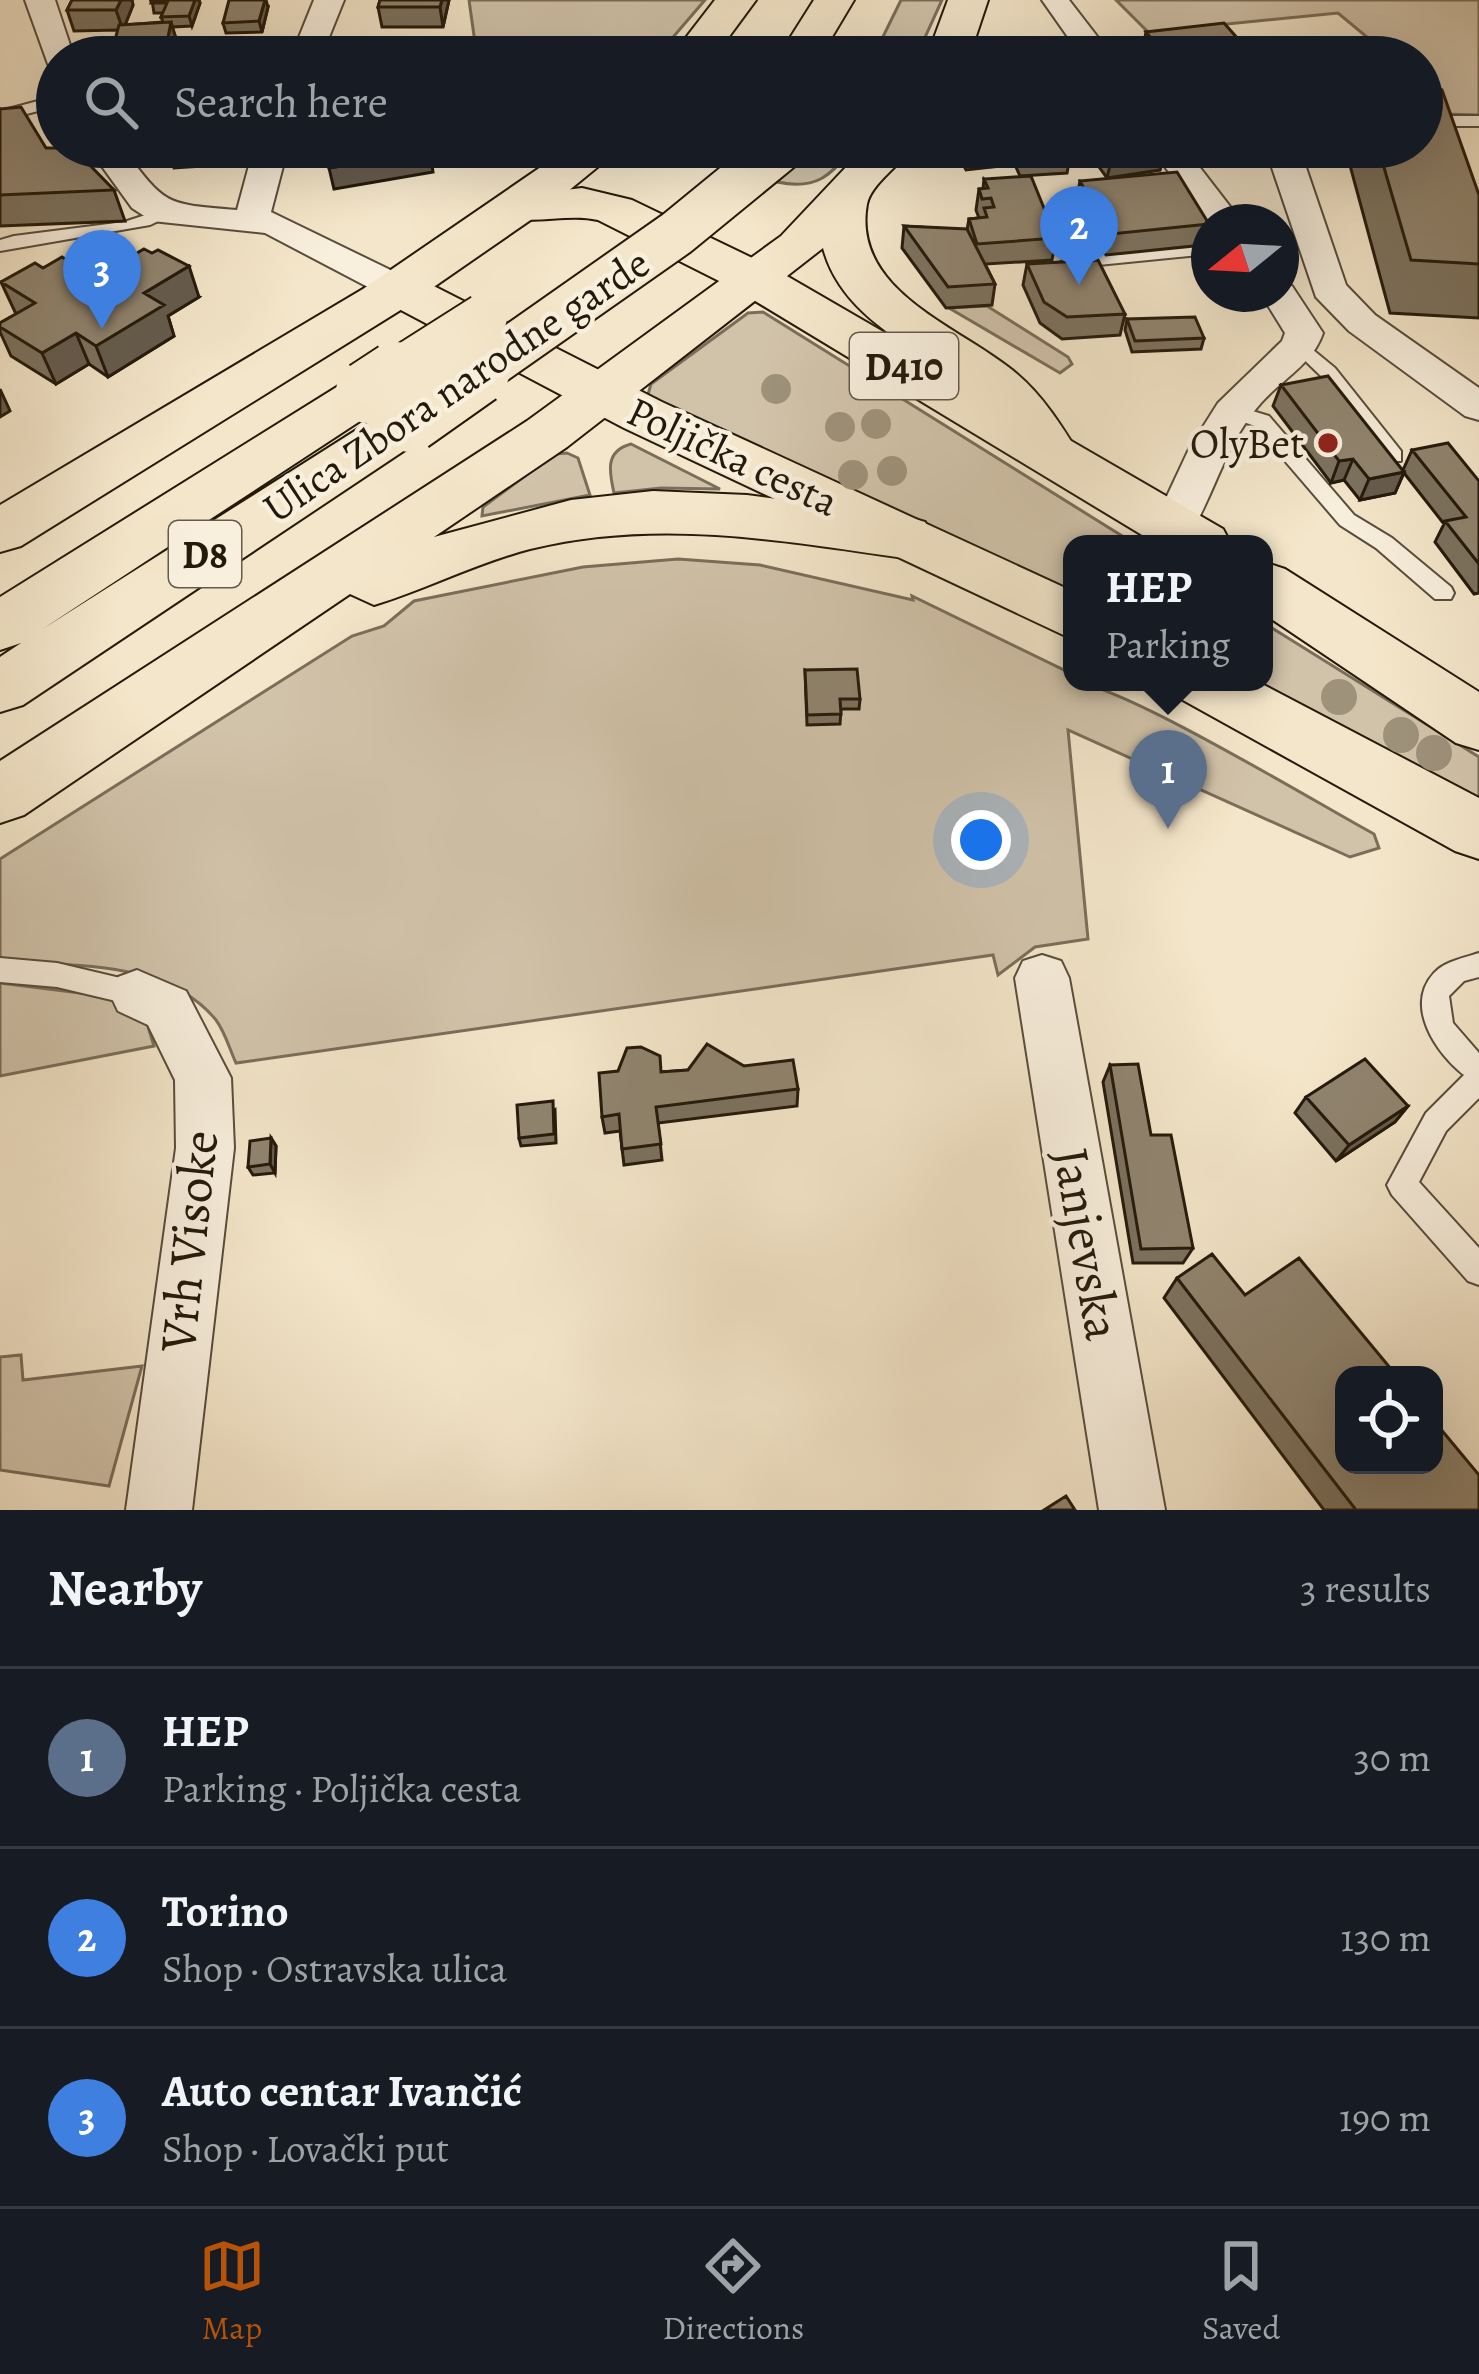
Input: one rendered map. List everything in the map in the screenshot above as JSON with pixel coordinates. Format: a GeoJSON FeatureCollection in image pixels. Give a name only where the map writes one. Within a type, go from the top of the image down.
{"type":"FeatureCollection","features":[{"type":"Feature","properties":{"kind":"main road"},"geometry":{"type":"LineString","coordinates":[[708,36],[736,0]]}},
{"type":"Feature","properties":{"kind":"main road"},"geometry":{"type":"LineString","coordinates":[[812,36],[834,0]]}},
{"type":"Feature","properties":{"kind":"main road"},"geometry":{"type":"LineString","coordinates":[[955,36],[968,0]]}},
{"type":"Feature","properties":{"kind":"main road"},"geometry":{"type":"LineString","coordinates":[[0,532],[398,288],[571,168]]}},
{"type":"Feature","properties":{"kind":"main road","name":"Ulica Zbora narodne garde"},"geometry":{"type":"LineString","coordinates":[[0,688],[388,406],[696,168]]}},
{"type":"Feature","properties":{"kind":"main road","name":"Ulica Zbora narodne garde"},"geometry":{"type":"LineString","coordinates":[[0,627],[388,406],[677,233],[756,168]]}},
{"type":"Feature","properties":{"kind":"main road"},"geometry":{"type":"LineString","coordinates":[[0,796],[602,394],[798,246],[871,168]]}},
{"type":"Feature","properties":{"kind":"main road"},"geometry":{"type":"LineString","coordinates":[[844,199],[843,242],[876,298],[995,383],[1024,412],[1051,454]]}},
{"type":"Feature","properties":{"kind":"main road","name":"D410"},"geometry":{"type":"LineString","coordinates":[[521,206],[582,202],[615,210],[755,279],[1188,535]]}},
{"type":"Feature","properties":{"kind":"main road","name":"Poljička cesta"},"geometry":{"type":"LineString","coordinates":[[398,288],[602,394],[1063,613]]}},
{"type":"Feature","properties":{"kind":"main road"},"geometry":{"type":"LineString","coordinates":[[279,612],[340,598],[450,550],[602,517],[693,511],[904,537]]}},
{"type":"Feature","properties":{"kind":"main road"},"geometry":{"type":"LineString","coordinates":[[1273,590],[1479,725]]}},
{"type":"Feature","properties":{"kind":"main road"},"geometry":{"type":"LineString","coordinates":[[1220,691],[1479,830]]}},
{"type":"Feature","properties":{"kind":"street"},"geometry":{"type":"LineString","coordinates":[[40,0],[52,36]]}},
{"type":"Feature","properties":{"kind":"street"},"geometry":{"type":"LineString","coordinates":[[314,36],[328,0]]}},
{"type":"Feature","properties":{"kind":"street"},"geometry":{"type":"LineString","coordinates":[[1054,2],[1081,36]]}},
{"type":"Feature","properties":{"kind":"street"},"geometry":{"type":"LineString","coordinates":[[120,168],[144,201],[164,214],[272,223],[398,288]]}},
{"type":"Feature","properties":{"kind":"street"},"geometry":{"type":"LineString","coordinates":[[252,218],[266,168]]}},
{"type":"Feature","properties":{"kind":"street"},"geometry":{"type":"LineString","coordinates":[[1183,168],[1211,204]]}},
{"type":"Feature","properties":{"kind":"street"},"geometry":{"type":"LineString","coordinates":[[1289,168],[1329,289],[1362,322],[1479,406]]}},
{"type":"Feature","properties":{"kind":"street"},"geometry":{"type":"LineString","coordinates":[[1188,535],[1199,466],[1256,384],[1301,346],[1304,333],[1291,312]]}},
{"type":"Feature","properties":{"kind":"street","name":"Janjevska"},"geometry":{"type":"LineString","coordinates":[[1042,978],[1132,1510]]}},
{"type":"Feature","properties":{"kind":"street","name":"Vrh Visoke"},"geometry":{"type":"LineString","coordinates":[[137,994],[166,1008],[203,1078],[205,1148],[159,1510]]}},
{"type":"Feature","properties":{"kind":"lane"},"geometry":{"type":"LineString","coordinates":[[0,116],[36,106]]}},
{"type":"Feature","properties":{"kind":"lane"},"geometry":{"type":"LineString","coordinates":[[1443,121],[1479,121]]}},
{"type":"Feature","properties":{"kind":"lane"},"geometry":{"type":"LineString","coordinates":[[0,236],[120,231],[164,214]]}},
{"type":"Feature","properties":{"kind":"lane"},"geometry":{"type":"LineString","coordinates":[[0,246],[44,235]]}},
{"type":"Feature","properties":{"kind":"lane"},"geometry":{"type":"LineString","coordinates":[[1055,264],[1191,251]]}},
{"type":"Feature","properties":{"kind":"lane"},"geometry":{"type":"LineString","coordinates":[[1301,346],[1394,456]]}},
{"type":"Feature","properties":{"kind":"lane"},"geometry":{"type":"LineString","coordinates":[[1235,412],[1262,421],[1346,520],[1384,543],[1443,593]]}},
{"type":"Feature","properties":{"kind":"lane"},"geometry":{"type":"LineString","coordinates":[[1479,965],[1455,971],[1441,983],[1434,1000],[1436,1020],[1446,1040],[1479,1074],[1436,1121],[1402,1186],[1479,1270]]}},
{"type":"Feature","properties":{"kind":"lane","name":"Vrh Visoke"},"geometry":{"type":"LineString","coordinates":[[0,970],[57,975],[137,994]]}},
{"type":"Feature","properties":{"kind":"shaded area"},"geometry":{"type":"Polygon","coordinates":[[[469,0],[705,0],[674,36],[474,36],[469,0]]]}},
{"type":"Feature","properties":{"kind":"shaded area"},"geometry":{"type":"Polygon","coordinates":[[[901,0],[942,0],[926,36],[883,36],[901,0]]]}},
{"type":"Feature","properties":{"kind":"shaded area"},"geometry":{"type":"Polygon","coordinates":[[[1116,0],[1479,0],[1479,115],[1443,114],[1443,36],[1366,36],[1338,13],[1148,32],[1116,0]]]}},
{"type":"Feature","properties":{"kind":"shaded area"},"geometry":{"type":"Polygon","coordinates":[[[788,168],[835,168],[812,182],[777,182],[788,168]]]}},
{"type":"Feature","properties":{"kind":"shaded area"},"geometry":{"type":"Polygon","coordinates":[[[987,306],[1072,364],[1060,373],[949,308],[987,306]]]}},
{"type":"Feature","properties":{"kind":"shaded area"},"geometry":{"type":"Polygon","coordinates":[[[763,312],[1121,535],[1063,535],[1063,591],[647,398],[651,384],[748,313],[763,312]]]}},
{"type":"Feature","properties":{"kind":"shaded area"},"geometry":{"type":"Polygon","coordinates":[[[631,444],[720,489],[614,493],[613,457],[631,444]]]}},
{"type":"Feature","properties":{"kind":"shaded area"},"geometry":{"type":"Polygon","coordinates":[[[555,454],[578,458],[590,495],[482,516],[483,507],[555,454]]]}},
{"type":"Feature","properties":{"kind":"shaded area"},"geometry":{"type":"Polygon","coordinates":[[[678,559],[760,565],[913,600],[912,596],[1063,670],[1063,691],[1105,691],[1220,747],[1374,834],[1379,848],[1350,857],[1068,730],[1088,939],[1035,947],[998,975],[993,955],[236,1063],[216,1020],[196,1000],[171,986],[116,970],[0,960],[0,859],[352,636],[384,626],[414,601],[583,567],[678,559]]]}},
{"type":"Feature","properties":{"kind":"shaded area"},"geometry":{"type":"Polygon","coordinates":[[[1273,629],[1479,757],[1479,806],[1263,691],[1273,691],[1273,629]]]}},
{"type":"Feature","properties":{"kind":"shaded area"},"geometry":{"type":"Polygon","coordinates":[[[0,983],[104,996],[145,1017],[154,1046],[0,1076],[0,983]]]}},
{"type":"Feature","properties":{"kind":"shaded area"},"geometry":{"type":"Polygon","coordinates":[[[21,1355],[23,1380],[142,1366],[109,1486],[0,1470],[0,1357],[21,1355]]]}},
{"type":"Feature","properties":{"kind":"building"},"geometry":{"type":"Polygon","coordinates":[[[72,0],[121,0],[116,10],[67,10],[72,0]]]}},
{"type":"Feature","properties":{"kind":"building"},"geometry":{"type":"Polygon","coordinates":[[[152,0],[195,0],[189,16],[161,17],[167,3],[152,0]]]}},
{"type":"Feature","properties":{"kind":"building"},"geometry":{"type":"Polygon","coordinates":[[[229,0],[265,0],[259,21],[223,23],[229,0]]]}},
{"type":"Feature","properties":{"kind":"building"},"geometry":{"type":"Polygon","coordinates":[[[380,0],[442,0],[440,7],[378,7],[380,0]]]}},
{"type":"Feature","properties":{"kind":"building"},"geometry":{"type":"Polygon","coordinates":[[[171,22],[168,36],[116,36],[119,25],[171,22]]]}},
{"type":"Feature","properties":{"kind":"building"},"geometry":{"type":"Polygon","coordinates":[[[1224,23],[1235,36],[1149,36],[1146,32],[1224,23]]]}},
{"type":"Feature","properties":{"kind":"building"},"geometry":{"type":"Polygon","coordinates":[[[1443,93],[1479,195],[1479,264],[1411,260],[1384,168],[1443,168],[1443,93]]]}},
{"type":"Feature","properties":{"kind":"building"},"geometry":{"type":"Polygon","coordinates":[[[21,107],[36,132],[36,168],[93,168],[114,190],[0,195],[0,109],[21,107]]]}},
{"type":"Feature","properties":{"kind":"building"},"geometry":{"type":"Polygon","coordinates":[[[1177,172],[1197,204],[1191,204],[1191,226],[1111,234],[1101,216],[1111,215],[1105,205],[1093,206],[1080,181],[1177,172]]]}},
{"type":"Feature","properties":{"kind":"building"},"geometry":{"type":"Polygon","coordinates":[[[1031,176],[1056,238],[977,244],[969,219],[987,217],[984,208],[994,207],[991,198],[982,199],[979,189],[988,188],[984,179],[1031,176]]]}},
{"type":"Feature","properties":{"kind":"building"},"geometry":{"type":"Polygon","coordinates":[[[904,226],[967,229],[995,284],[948,287],[904,226]]]}},
{"type":"Feature","properties":{"kind":"building"},"geometry":{"type":"Polygon","coordinates":[[[144,249],[158,250],[189,266],[144,293],[164,305],[96,346],[76,333],[42,353],[0,327],[35,303],[1,282],[35,263],[43,268],[62,257],[75,265],[90,257],[103,264],[122,253],[130,257],[144,249]]]}},
{"type":"Feature","properties":{"kind":"building"},"geometry":{"type":"Polygon","coordinates":[[[1098,260],[1125,314],[1067,317],[1044,302],[1027,264],[1098,260]]]}},
{"type":"Feature","properties":{"kind":"building"},"geometry":{"type":"Polygon","coordinates":[[[1195,317],[1204,338],[1135,341],[1127,319],[1195,317]]]}},
{"type":"Feature","properties":{"kind":"building"},"geometry":{"type":"Polygon","coordinates":[[[1328,376],[1404,472],[1369,479],[1353,459],[1339,461],[1281,385],[1328,376]]]}},
{"type":"Feature","properties":{"kind":"building"},"geometry":{"type":"Polygon","coordinates":[[[1448,443],[1479,481],[1479,564],[1445,521],[1466,517],[1412,450],[1448,443]]]}},
{"type":"Feature","properties":{"kind":"building"},"geometry":{"type":"Polygon","coordinates":[[[857,669],[860,699],[840,699],[841,714],[807,715],[805,670],[857,669]]]}},
{"type":"Feature","properties":{"kind":"building"},"geometry":{"type":"Polygon","coordinates":[[[707,1044],[744,1066],[793,1060],[798,1089],[656,1107],[661,1144],[622,1149],[619,1114],[602,1117],[599,1073],[618,1071],[627,1048],[641,1047],[660,1056],[661,1072],[688,1070],[707,1044]]]}},
{"type":"Feature","properties":{"kind":"building"},"geometry":{"type":"Polygon","coordinates":[[[1365,1059],[1408,1106],[1349,1145],[1306,1097],[1365,1059]]]}},
{"type":"Feature","properties":{"kind":"building"},"geometry":{"type":"Polygon","coordinates":[[[1138,1064],[1151,1135],[1171,1135],[1193,1248],[1141,1249],[1110,1065],[1138,1064]]]}},
{"type":"Feature","properties":{"kind":"building"},"geometry":{"type":"Polygon","coordinates":[[[553,1101],[554,1134],[519,1138],[517,1105],[553,1101]]]}},
{"type":"Feature","properties":{"kind":"building"},"geometry":{"type":"Polygon","coordinates":[[[271,1138],[270,1164],[248,1167],[250,1141],[271,1138]]]}},
{"type":"Feature","properties":{"kind":"building"},"geometry":{"type":"Polygon","coordinates":[[[1212,1254],[1245,1295],[1299,1258],[1389,1366],[1335,1366],[1335,1474],[1443,1474],[1443,1432],[1479,1475],[1479,1510],[1356,1510],[1177,1278],[1212,1254]]]}},
{"type":"Feature","properties":{"kind":"building"},"geometry":{"type":"Polygon","coordinates":[[[1066,1496],[1075,1510],[1044,1510],[1066,1496]]]}},
{"type":"Feature","properties":{"kind":"place","name":"Torino"},"geometry":{"type":"Point","coordinates":[1079,285]}},
{"type":"Feature","properties":{"kind":"place","name":"Auto centar Ivančić"},"geometry":{"type":"Point","coordinates":[102,329]}},
{"type":"Feature","properties":{"kind":"place","name":"OlyBet"},"geometry":{"type":"Point","coordinates":[1328,443]}},
{"type":"Feature","properties":{"kind":"place","name":"HEP"},"geometry":{"type":"Point","coordinates":[1168,829]}}]}
